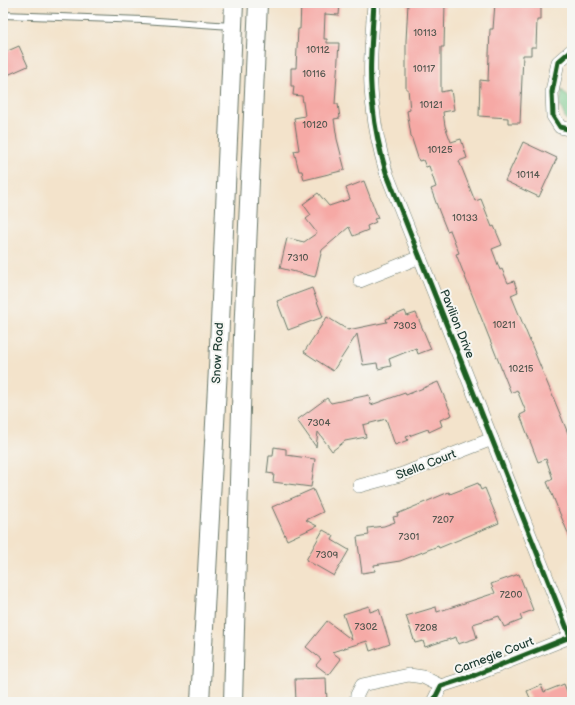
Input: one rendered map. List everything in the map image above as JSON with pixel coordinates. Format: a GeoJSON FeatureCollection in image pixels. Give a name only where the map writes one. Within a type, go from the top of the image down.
{"type":"FeatureCollection","features":[{"type":"Feature","properties":{"kind":"main road","name":"Snow Road"},"geometry":{"type":"LineString","coordinates":[[200,702],[218,360],[234,3]]}},
{"type":"Feature","properties":{"kind":"main road","name":"Snow Road"},"geometry":{"type":"LineString","coordinates":[[233,702],[243,336],[258,3]]}},
{"type":"Feature","properties":{"kind":"main road"},"geometry":{"type":"LineString","coordinates":[[232,33],[256,39]]}},
{"type":"Feature","properties":{"kind":"street","name":"Pavilion Drive"},"geometry":{"type":"LineString","coordinates":[[374,3],[370,76],[372,107],[386,172],[571,639]]}},
{"type":"Feature","properties":{"kind":"street"},"geometry":{"type":"LineString","coordinates":[[572,50],[558,62],[552,92],[553,116],[560,127],[572,130]]}},
{"type":"Feature","properties":{"kind":"street"},"geometry":{"type":"LineString","coordinates":[[360,281],[420,257]]}},
{"type":"Feature","properties":{"kind":"street","name":"Stella Court"},"geometry":{"type":"LineString","coordinates":[[359,486],[400,475],[492,439]]}},
{"type":"Feature","properties":{"kind":"street","name":"Carnegie Court"},"geometry":{"type":"LineString","coordinates":[[441,686],[571,639]]}},
{"type":"Feature","properties":{"kind":"street"},"geometry":{"type":"LineString","coordinates":[[356,702],[357,695],[362,685],[409,675],[423,677],[441,686],[434,702]]}},
{"type":"Feature","properties":{"kind":"lane"},"geometry":{"type":"LineString","coordinates":[[3,15],[143,20],[232,33]]}},
{"type":"Feature","properties":{"kind":"green space"},"geometry":{"type":"Polygon","coordinates":[[[562,90],[572,101],[572,121],[566,120],[560,105],[562,90]]]}},
{"type":"Feature","properties":{"kind":"building"},"geometry":{"type":"Polygon","coordinates":[[[301,3],[340,3],[339,15],[325,14],[324,39],[327,39],[327,43],[339,43],[335,104],[338,104],[340,118],[334,119],[337,139],[345,170],[304,180],[302,171],[299,171],[294,151],[299,150],[294,118],[305,116],[302,96],[293,95],[294,86],[291,86],[291,68],[296,68],[301,3]]]}},
{"type":"Feature","properties":{"kind":"building"},"geometry":{"type":"Polygon","coordinates":[[[408,3],[445,3],[444,47],[441,47],[441,92],[451,90],[454,110],[443,112],[445,126],[451,142],[461,139],[467,158],[459,161],[475,201],[481,199],[492,227],[494,226],[502,245],[492,249],[500,270],[502,269],[508,283],[514,281],[518,292],[511,295],[572,443],[572,543],[547,482],[553,479],[546,459],[538,462],[520,415],[526,412],[517,390],[511,393],[456,254],[459,253],[450,230],[447,231],[431,189],[436,187],[429,166],[426,167],[423,160],[419,161],[411,136],[407,111],[410,110],[408,89],[406,89],[408,3]]]}},
{"type":"Feature","properties":{"kind":"building"},"geometry":{"type":"Polygon","coordinates":[[[495,3],[541,3],[541,20],[537,20],[536,47],[531,47],[531,55],[523,55],[520,123],[508,123],[508,118],[479,116],[480,80],[488,81],[490,29],[493,29],[495,3]]]}},
{"type":"Feature","properties":{"kind":"building"},"geometry":{"type":"Polygon","coordinates":[[[19,46],[28,66],[3,77],[3,53],[19,46]]]}},
{"type":"Feature","properties":{"kind":"building"},"geometry":{"type":"Polygon","coordinates":[[[523,142],[557,158],[539,197],[505,181],[523,142]]]}},
{"type":"Feature","properties":{"kind":"building"},"geometry":{"type":"Polygon","coordinates":[[[364,181],[378,218],[374,219],[376,222],[367,226],[368,230],[353,236],[349,227],[322,250],[315,277],[280,268],[287,238],[304,242],[317,233],[306,219],[311,215],[303,204],[318,193],[329,206],[350,199],[346,188],[364,181]]]}},
{"type":"Feature","properties":{"kind":"building"},"geometry":{"type":"Polygon","coordinates":[[[312,288],[323,317],[288,330],[277,301],[312,288]]]}},
{"type":"Feature","properties":{"kind":"building"},"geometry":{"type":"Polygon","coordinates":[[[405,311],[407,316],[416,313],[431,349],[418,354],[416,348],[389,359],[391,366],[378,369],[377,363],[363,365],[357,334],[333,371],[304,352],[327,317],[348,330],[387,322],[386,319],[405,311]]]}},
{"type":"Feature","properties":{"kind":"building"},"geometry":{"type":"Polygon","coordinates":[[[438,382],[452,415],[440,420],[442,426],[429,432],[428,429],[406,437],[408,440],[395,445],[386,419],[363,425],[366,437],[345,441],[332,451],[318,432],[316,447],[297,420],[327,398],[331,403],[369,395],[371,405],[405,393],[406,395],[438,382]]]}},
{"type":"Feature","properties":{"kind":"building"},"geometry":{"type":"Polygon","coordinates":[[[274,447],[286,449],[286,455],[315,459],[311,487],[273,482],[274,474],[267,473],[269,456],[273,456],[274,447]]]}},
{"type":"Feature","properties":{"kind":"building"},"geometry":{"type":"Polygon","coordinates":[[[478,483],[481,490],[485,488],[499,523],[439,548],[438,546],[400,561],[374,565],[375,571],[362,573],[357,537],[369,535],[368,528],[384,526],[395,522],[393,517],[398,516],[397,514],[449,492],[450,494],[478,483]]]}},
{"type":"Feature","properties":{"kind":"building"},"geometry":{"type":"Polygon","coordinates":[[[313,489],[323,512],[306,520],[317,526],[287,540],[272,507],[313,489]]]}},
{"type":"Feature","properties":{"kind":"building"},"geometry":{"type":"Polygon","coordinates":[[[323,530],[334,536],[332,540],[349,550],[334,576],[306,560],[323,530]]]}},
{"type":"Feature","properties":{"kind":"building"},"geometry":{"type":"Polygon","coordinates":[[[519,574],[533,610],[520,615],[522,620],[504,627],[499,616],[473,624],[477,638],[458,644],[456,637],[425,647],[423,641],[415,643],[406,616],[436,607],[437,612],[495,593],[491,584],[519,574]]]}},
{"type":"Feature","properties":{"kind":"building"},"geometry":{"type":"Polygon","coordinates":[[[369,606],[370,612],[379,609],[390,644],[370,651],[367,641],[332,652],[341,659],[329,675],[316,665],[321,659],[306,647],[327,621],[352,640],[343,614],[369,606]]]}},
{"type":"Feature","properties":{"kind":"building"},"geometry":{"type":"Polygon","coordinates":[[[326,678],[327,702],[296,702],[295,679],[326,678]]]}},
{"type":"Feature","properties":{"kind":"building"},"geometry":{"type":"Polygon","coordinates":[[[564,684],[571,702],[521,702],[530,698],[527,691],[541,685],[544,692],[564,684]]]}},
{"type":"Feature","properties":{"kind":"cycle path"},"geometry":{"type":"LineString","coordinates":[[374,3],[371,82],[376,132],[386,172],[572,641]]}},
{"type":"Feature","properties":{"kind":"cycle path"},"geometry":{"type":"LineString","coordinates":[[572,50],[558,62],[552,92],[553,116],[560,127],[572,130]]}},
{"type":"Feature","properties":{"kind":"cycle path"},"geometry":{"type":"LineString","coordinates":[[433,702],[441,686],[475,675],[570,637]]}}]}
